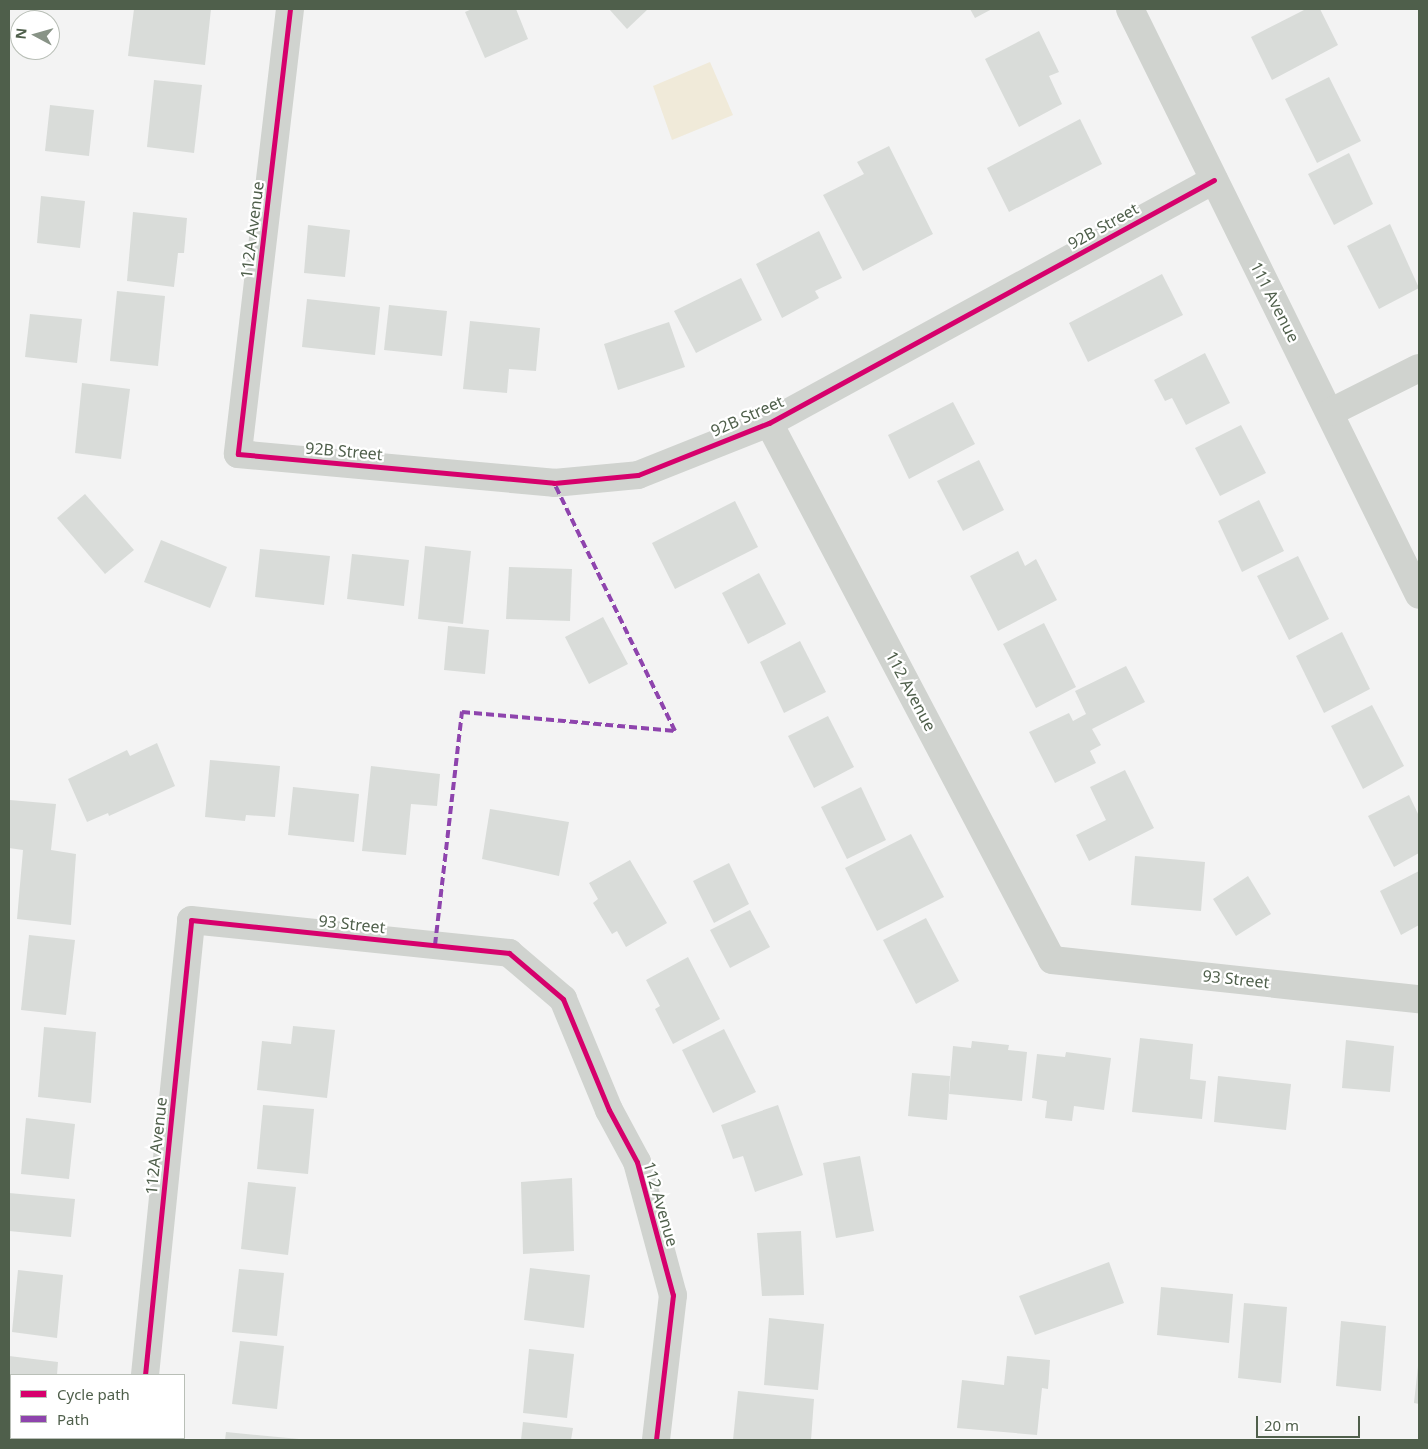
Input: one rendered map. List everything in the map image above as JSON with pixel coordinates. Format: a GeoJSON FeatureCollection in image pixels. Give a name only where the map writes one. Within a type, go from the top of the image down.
{"type":"FeatureCollection","features":[{"type":"Feature","properties":{"kind":"street","name":"112A Avenue"},"geometry":{"type":"LineString","coordinates":[[238,454],[290,9]]}},
{"type":"Feature","properties":{"kind":"street","name":"111 Avenue"},"geometry":{"type":"LineString","coordinates":[[1130,9],[1331,412],[1419,595]]}},
{"type":"Feature","properties":{"kind":"street","name":"92B Street"},"geometry":{"type":"LineString","coordinates":[[238,454],[554,483],[638,475],[769,423],[1214,180]]}},
{"type":"Feature","properties":{"kind":"street"},"geometry":{"type":"LineString","coordinates":[[1331,412],[1419,368]]}},
{"type":"Feature","properties":{"kind":"street","name":"112 Avenue"},"geometry":{"type":"LineString","coordinates":[[769,423],[1052,960]]}},
{"type":"Feature","properties":{"kind":"street","name":"112A Avenue"},"geometry":{"type":"LineString","coordinates":[[145,1374],[191,920]]}},
{"type":"Feature","properties":{"kind":"street","name":"93 Street"},"geometry":{"type":"LineString","coordinates":[[191,920],[509,953]]}},
{"type":"Feature","properties":{"kind":"street","name":"112 Avenue"},"geometry":{"type":"LineString","coordinates":[[509,953],[562,999],[609,1110],[638,1162],[673,1295],[656,1440]]}},
{"type":"Feature","properties":{"kind":"street","name":"93 Street"},"geometry":{"type":"LineString","coordinates":[[1052,960],[1419,999]]}},
{"type":"Feature","properties":{"kind":"shaded area"},"geometry":{"type":"Polygon","coordinates":[[[710,62],[733,115],[672,140],[653,86],[710,62]]]}},
{"type":"Feature","properties":{"kind":"building"},"geometry":{"type":"Polygon","coordinates":[[[134,9],[211,9],[205,65],[128,56],[134,9]]]}},
{"type":"Feature","properties":{"kind":"building"},"geometry":{"type":"Polygon","coordinates":[[[472,9],[516,9],[528,39],[485,58],[465,12],[472,9]]]}},
{"type":"Feature","properties":{"kind":"building"},"geometry":{"type":"Polygon","coordinates":[[[609,9],[648,9],[627,29],[609,9]]]}},
{"type":"Feature","properties":{"kind":"building"},"geometry":{"type":"Polygon","coordinates":[[[970,9],[992,9],[975,18],[970,9]]]}},
{"type":"Feature","properties":{"kind":"building"},"geometry":{"type":"Polygon","coordinates":[[[1306,9],[1320,9],[1338,45],[1272,80],[1251,37],[1306,9]]]}},
{"type":"Feature","properties":{"kind":"building"},"geometry":{"type":"Polygon","coordinates":[[[1039,31],[1059,72],[1049,76],[1062,104],[1019,127],[985,59],[1039,31]]]}},
{"type":"Feature","properties":{"kind":"building"},"geometry":{"type":"Polygon","coordinates":[[[1329,77],[1361,141],[1317,163],[1285,99],[1329,77]]]}},
{"type":"Feature","properties":{"kind":"building"},"geometry":{"type":"Polygon","coordinates":[[[154,80],[202,85],[194,153],[147,147],[154,80]]]}},
{"type":"Feature","properties":{"kind":"building"},"geometry":{"type":"Polygon","coordinates":[[[50,105],[94,110],[89,156],[45,151],[50,105]]]}},
{"type":"Feature","properties":{"kind":"building"},"geometry":{"type":"Polygon","coordinates":[[[1080,119],[1102,164],[1009,212],[987,168],[1080,119]]]}},
{"type":"Feature","properties":{"kind":"building"},"geometry":{"type":"Polygon","coordinates":[[[889,146],[933,234],[863,271],[823,195],[864,174],[857,162],[889,146]]]}},
{"type":"Feature","properties":{"kind":"building"},"geometry":{"type":"Polygon","coordinates":[[[1349,153],[1373,204],[1334,225],[1308,174],[1349,153]]]}},
{"type":"Feature","properties":{"kind":"building"},"geometry":{"type":"Polygon","coordinates":[[[41,196],[85,201],[80,248],[37,243],[41,196]]]}},
{"type":"Feature","properties":{"kind":"building"},"geometry":{"type":"Polygon","coordinates":[[[133,212],[187,218],[184,253],[178,253],[174,287],[127,281],[133,212]]]}},
{"type":"Feature","properties":{"kind":"building"},"geometry":{"type":"Polygon","coordinates":[[[1390,224],[1419,288],[1379,309],[1347,246],[1390,224]]]}},
{"type":"Feature","properties":{"kind":"building"},"geometry":{"type":"Polygon","coordinates":[[[308,225],[350,230],[345,277],[304,273],[308,225]]]}},
{"type":"Feature","properties":{"kind":"building"},"geometry":{"type":"Polygon","coordinates":[[[819,231],[842,278],[815,291],[819,298],[782,318],[756,264],[819,231]]]}},
{"type":"Feature","properties":{"kind":"building"},"geometry":{"type":"Polygon","coordinates":[[[1162,274],[1183,315],[1088,362],[1069,323],[1162,274]]]}},
{"type":"Feature","properties":{"kind":"building"},"geometry":{"type":"Polygon","coordinates":[[[741,278],[762,320],[696,353],[674,311],[741,278]]]}},
{"type":"Feature","properties":{"kind":"building"},"geometry":{"type":"Polygon","coordinates":[[[117,291],[165,296],[158,366],[110,361],[117,291]]]}},
{"type":"Feature","properties":{"kind":"building"},"geometry":{"type":"Polygon","coordinates":[[[307,299],[380,307],[375,355],[302,347],[307,299]]]}},
{"type":"Feature","properties":{"kind":"building"},"geometry":{"type":"Polygon","coordinates":[[[389,305],[447,311],[442,356],[384,350],[389,305]]]}},
{"type":"Feature","properties":{"kind":"building"},"geometry":{"type":"Polygon","coordinates":[[[30,314],[82,319],[77,363],[25,357],[30,314]]]}},
{"type":"Feature","properties":{"kind":"building"},"geometry":{"type":"Polygon","coordinates":[[[470,321],[540,328],[536,371],[509,369],[507,393],[463,389],[470,321]]]}},
{"type":"Feature","properties":{"kind":"building"},"geometry":{"type":"Polygon","coordinates":[[[669,322],[685,367],[618,390],[604,344],[669,322]]]}},
{"type":"Feature","properties":{"kind":"building"},"geometry":{"type":"Polygon","coordinates":[[[1205,353],[1230,403],[1186,425],[1172,398],[1165,401],[1154,380],[1205,353]]]}},
{"type":"Feature","properties":{"kind":"building"},"geometry":{"type":"Polygon","coordinates":[[[82,383],[130,389],[121,459],[75,453],[82,383]]]}},
{"type":"Feature","properties":{"kind":"building"},"geometry":{"type":"Polygon","coordinates":[[[953,402],[975,444],[909,479],[888,435],[953,402]]]}},
{"type":"Feature","properties":{"kind":"building"},"geometry":{"type":"Polygon","coordinates":[[[1241,425],[1266,473],[1220,496],[1195,448],[1241,425]]]}},
{"type":"Feature","properties":{"kind":"building"},"geometry":{"type":"Polygon","coordinates":[[[979,460],[1004,510],[963,531],[937,481],[979,460]]]}},
{"type":"Feature","properties":{"kind":"building"},"geometry":{"type":"Polygon","coordinates":[[[85,494],[134,550],[105,574],[57,518],[85,494]]]}},
{"type":"Feature","properties":{"kind":"building"},"geometry":{"type":"Polygon","coordinates":[[[1259,500],[1284,551],[1242,572],[1218,521],[1259,500]]]}},
{"type":"Feature","properties":{"kind":"building"},"geometry":{"type":"Polygon","coordinates":[[[735,501],[758,547],[675,589],[652,543],[735,501]]]}},
{"type":"Feature","properties":{"kind":"building"},"geometry":{"type":"Polygon","coordinates":[[[161,540],[227,567],[210,608],[144,582],[161,540]]]}},
{"type":"Feature","properties":{"kind":"building"},"geometry":{"type":"Polygon","coordinates":[[[425,546],[471,551],[463,624],[418,619],[425,546]]]}},
{"type":"Feature","properties":{"kind":"building"},"geometry":{"type":"Polygon","coordinates":[[[260,549],[330,556],[324,605],[255,597],[260,549]]]}},
{"type":"Feature","properties":{"kind":"building"},"geometry":{"type":"Polygon","coordinates":[[[1018,551],[1025,566],[1036,559],[1057,600],[998,631],[970,576],[1018,551]]]}},
{"type":"Feature","properties":{"kind":"building"},"geometry":{"type":"Polygon","coordinates":[[[352,554],[409,560],[404,606],[347,599],[352,554]]]}},
{"type":"Feature","properties":{"kind":"building"},"geometry":{"type":"Polygon","coordinates":[[[1298,556],[1329,619],[1289,640],[1257,576],[1298,556]]]}},
{"type":"Feature","properties":{"kind":"building"},"geometry":{"type":"Polygon","coordinates":[[[509,567],[572,569],[570,621],[506,619],[509,567]]]}},
{"type":"Feature","properties":{"kind":"building"},"geometry":{"type":"Polygon","coordinates":[[[759,573],[786,624],[748,644],[722,593],[759,573]]]}},
{"type":"Feature","properties":{"kind":"building"},"geometry":{"type":"Polygon","coordinates":[[[603,617],[628,664],[589,684],[565,637],[603,617]]]}},
{"type":"Feature","properties":{"kind":"building"},"geometry":{"type":"Polygon","coordinates":[[[1044,623],[1076,687],[1036,708],[1003,644],[1044,623]]]}},
{"type":"Feature","properties":{"kind":"building"},"geometry":{"type":"Polygon","coordinates":[[[448,626],[489,630],[485,674],[444,670],[448,626]]]}},
{"type":"Feature","properties":{"kind":"building"},"geometry":{"type":"Polygon","coordinates":[[[1342,632],[1370,689],[1324,713],[1296,656],[1342,632]]]}},
{"type":"Feature","properties":{"kind":"building"},"geometry":{"type":"Polygon","coordinates":[[[800,641],[826,692],[784,713],[760,662],[800,641]]]}},
{"type":"Feature","properties":{"kind":"building"},"geometry":{"type":"Polygon","coordinates":[[[1126,666],[1145,702],[1092,729],[1101,745],[1090,751],[1096,763],[1055,783],[1029,732],[1069,713],[1073,721],[1086,714],[1075,691],[1126,666]]]}},
{"type":"Feature","properties":{"kind":"building"},"geometry":{"type":"Polygon","coordinates":[[[1372,705],[1404,766],[1363,789],[1331,726],[1372,705]]]}},
{"type":"Feature","properties":{"kind":"building"},"geometry":{"type":"Polygon","coordinates":[[[828,716],[854,767],[814,788],[788,736],[828,716]]]}},
{"type":"Feature","properties":{"kind":"building"},"geometry":{"type":"Polygon","coordinates":[[[157,743],[175,786],[109,816],[108,813],[87,822],[68,779],[127,750],[130,756],[157,743]]]}},
{"type":"Feature","properties":{"kind":"building"},"geometry":{"type":"Polygon","coordinates":[[[210,760],[280,766],[275,817],[246,815],[245,821],[205,817],[210,760]]]}},
{"type":"Feature","properties":{"kind":"building"},"geometry":{"type":"Polygon","coordinates":[[[371,766],[440,774],[437,806],[411,804],[406,855],[362,851],[371,766]]]}},
{"type":"Feature","properties":{"kind":"building"},"geometry":{"type":"Polygon","coordinates":[[[1125,770],[1154,828],[1089,861],[1076,835],[1106,820],[1090,787],[1125,770]]]}},
{"type":"Feature","properties":{"kind":"building"},"geometry":{"type":"Polygon","coordinates":[[[293,787],[359,794],[354,842],[288,835],[293,787]]]}},
{"type":"Feature","properties":{"kind":"building"},"geometry":{"type":"Polygon","coordinates":[[[861,787],[886,840],[847,859],[821,807],[861,787]]]}},
{"type":"Feature","properties":{"kind":"building"},"geometry":{"type":"Polygon","coordinates":[[[1409,795],[1419,816],[1419,853],[1394,867],[1368,816],[1409,795]]]}},
{"type":"Feature","properties":{"kind":"building"},"geometry":{"type":"Polygon","coordinates":[[[10,800],[56,804],[51,850],[76,854],[71,925],[17,919],[23,850],[9,848],[10,800]]]}},
{"type":"Feature","properties":{"kind":"building"},"geometry":{"type":"Polygon","coordinates":[[[490,809],[569,822],[559,876],[482,859],[490,809]]]}},
{"type":"Feature","properties":{"kind":"building"},"geometry":{"type":"Polygon","coordinates":[[[911,834],[944,897],[877,931],[845,868],[911,834]]]}},
{"type":"Feature","properties":{"kind":"building"},"geometry":{"type":"Polygon","coordinates":[[[1135,856],[1205,862],[1201,911],[1131,905],[1135,856]]]}},
{"type":"Feature","properties":{"kind":"building"},"geometry":{"type":"Polygon","coordinates":[[[630,860],[667,923],[626,947],[617,931],[612,934],[593,903],[598,899],[589,883],[630,860]]]}},
{"type":"Feature","properties":{"kind":"building"},"geometry":{"type":"Polygon","coordinates":[[[729,863],[749,904],[714,923],[693,881],[729,863]]]}},
{"type":"Feature","properties":{"kind":"building"},"geometry":{"type":"Polygon","coordinates":[[[1419,871],[1419,925],[1401,935],[1380,891],[1419,871]]]}},
{"type":"Feature","properties":{"kind":"building"},"geometry":{"type":"Polygon","coordinates":[[[1248,876],[1271,914],[1236,936],[1213,899],[1248,876]]]}},
{"type":"Feature","properties":{"kind":"building"},"geometry":{"type":"Polygon","coordinates":[[[750,910],[770,947],[730,968],[710,930],[750,910]]]}},
{"type":"Feature","properties":{"kind":"building"},"geometry":{"type":"Polygon","coordinates":[[[926,918],[959,981],[916,1004],[883,940],[926,918]]]}},
{"type":"Feature","properties":{"kind":"building"},"geometry":{"type":"Polygon","coordinates":[[[29,935],[75,940],[66,1015],[21,1010],[29,935]]]}},
{"type":"Feature","properties":{"kind":"building"},"geometry":{"type":"Polygon","coordinates":[[[688,957],[720,1019],[673,1044],[655,1009],[660,1006],[646,980],[688,957]]]}},
{"type":"Feature","properties":{"kind":"building"},"geometry":{"type":"Polygon","coordinates":[[[293,1026],[335,1030],[327,1098],[257,1090],[262,1041],[291,1044],[293,1026]]]}},
{"type":"Feature","properties":{"kind":"building"},"geometry":{"type":"Polygon","coordinates":[[[44,1027],[96,1032],[91,1103],[38,1097],[44,1027]]]}},
{"type":"Feature","properties":{"kind":"building"},"geometry":{"type":"Polygon","coordinates":[[[724,1029],[756,1092],[713,1113],[682,1050],[724,1029]]]}},
{"type":"Feature","properties":{"kind":"building"},"geometry":{"type":"Polygon","coordinates":[[[1140,1038],[1193,1044],[1190,1079],[1206,1081],[1202,1119],[1132,1112],[1140,1038]]]}},
{"type":"Feature","properties":{"kind":"building"},"geometry":{"type":"Polygon","coordinates":[[[1346,1040],[1394,1046],[1390,1092],[1342,1088],[1346,1040]]]}},
{"type":"Feature","properties":{"kind":"building"},"geometry":{"type":"Polygon","coordinates":[[[972,1041],[1009,1045],[1008,1050],[1027,1052],[1022,1101],[949,1094],[953,1046],[971,1048],[972,1041]]]}},
{"type":"Feature","properties":{"kind":"building"},"geometry":{"type":"Polygon","coordinates":[[[1066,1052],[1111,1058],[1104,1110],[1074,1106],[1072,1121],[1045,1118],[1047,1101],[1032,1098],[1037,1054],[1065,1057],[1066,1052]]]}},
{"type":"Feature","properties":{"kind":"building"},"geometry":{"type":"Polygon","coordinates":[[[912,1073],[950,1076],[947,1120],[908,1116],[912,1073]]]}},
{"type":"Feature","properties":{"kind":"building"},"geometry":{"type":"Polygon","coordinates":[[[1218,1076],[1291,1084],[1286,1130],[1214,1122],[1218,1076]]]}},
{"type":"Feature","properties":{"kind":"building"},"geometry":{"type":"Polygon","coordinates":[[[263,1105],[314,1109],[308,1174],[257,1169],[263,1105]]]}},
{"type":"Feature","properties":{"kind":"building"},"geometry":{"type":"Polygon","coordinates":[[[778,1105],[803,1175],[755,1192],[743,1156],[733,1159],[721,1125],[778,1105]]]}},
{"type":"Feature","properties":{"kind":"building"},"geometry":{"type":"Polygon","coordinates":[[[26,1118],[75,1124],[69,1179],[21,1174],[26,1118]]]}},
{"type":"Feature","properties":{"kind":"building"},"geometry":{"type":"Polygon","coordinates":[[[860,1156],[874,1231],[836,1238],[823,1163],[860,1156]]]}},
{"type":"Feature","properties":{"kind":"building"},"geometry":{"type":"Polygon","coordinates":[[[572,1178],[574,1251],[523,1254],[521,1182],[572,1178]]]}},
{"type":"Feature","properties":{"kind":"building"},"geometry":{"type":"Polygon","coordinates":[[[248,1182],[296,1187],[288,1255],[241,1249],[248,1182]]]}},
{"type":"Feature","properties":{"kind":"building"},"geometry":{"type":"Polygon","coordinates":[[[9,1193],[75,1199],[71,1237],[9,1231],[9,1193]]]}},
{"type":"Feature","properties":{"kind":"building"},"geometry":{"type":"Polygon","coordinates":[[[801,1231],[804,1295],[762,1296],[757,1233],[801,1231]]]}},
{"type":"Feature","properties":{"kind":"building"},"geometry":{"type":"Polygon","coordinates":[[[1109,1262],[1124,1303],[1035,1335],[1019,1296],[1109,1262]]]}},
{"type":"Feature","properties":{"kind":"building"},"geometry":{"type":"Polygon","coordinates":[[[530,1268],[590,1275],[584,1328],[524,1320],[530,1268]]]}},
{"type":"Feature","properties":{"kind":"building"},"geometry":{"type":"Polygon","coordinates":[[[239,1269],[284,1273],[277,1336],[232,1332],[239,1269]]]}},
{"type":"Feature","properties":{"kind":"building"},"geometry":{"type":"Polygon","coordinates":[[[18,1270],[63,1275],[57,1338],[12,1332],[18,1270]]]}},
{"type":"Feature","properties":{"kind":"building"},"geometry":{"type":"Polygon","coordinates":[[[1161,1287],[1233,1294],[1229,1343],[1157,1335],[1161,1287]]]}},
{"type":"Feature","properties":{"kind":"building"},"geometry":{"type":"Polygon","coordinates":[[[1244,1303],[1287,1307],[1281,1383],[1238,1378],[1244,1303]]]}},
{"type":"Feature","properties":{"kind":"building"},"geometry":{"type":"Polygon","coordinates":[[[769,1318],[824,1324],[818,1390],[764,1385],[769,1318]]]}},
{"type":"Feature","properties":{"kind":"building"},"geometry":{"type":"Polygon","coordinates":[[[1341,1321],[1386,1326],[1381,1391],[1336,1386],[1341,1321]]]}},
{"type":"Feature","properties":{"kind":"building"},"geometry":{"type":"Polygon","coordinates":[[[240,1341],[284,1346],[277,1409],[232,1404],[240,1341]]]}},
{"type":"Feature","properties":{"kind":"building"},"geometry":{"type":"Polygon","coordinates":[[[529,1349],[574,1354],[567,1418],[523,1413],[529,1349]]]}},
{"type":"Feature","properties":{"kind":"building"},"geometry":{"type":"Polygon","coordinates":[[[9,1356],[58,1362],[57,1374],[10,1374],[10,1391],[9,1356]]]}},
{"type":"Feature","properties":{"kind":"building"},"geometry":{"type":"Polygon","coordinates":[[[1007,1356],[1050,1360],[1048,1389],[1042,1388],[1037,1435],[957,1428],[962,1380],[1004,1385],[1007,1356]]]}},
{"type":"Feature","properties":{"kind":"building"},"geometry":{"type":"Polygon","coordinates":[[[1419,1366],[1419,1404],[1414,1403],[1419,1366]]]}},
{"type":"Feature","properties":{"kind":"building"},"geometry":{"type":"Polygon","coordinates":[[[738,1391],[814,1399],[811,1440],[733,1440],[738,1391]]]}},
{"type":"Feature","properties":{"kind":"building"},"geometry":{"type":"Polygon","coordinates":[[[523,1422],[573,1428],[571,1440],[521,1440],[523,1422]]]}},
{"type":"Feature","properties":{"kind":"building"},"geometry":{"type":"Polygon","coordinates":[[[226,1432],[299,1439],[299,1440],[225,1440],[226,1432]]]}},
{"type":"Feature","properties":{"kind":"marked path"},"geometry":{"type":"LineString","coordinates":[[435,945],[462,712],[675,731],[554,483]]}},
{"type":"Feature","properties":{"kind":"cycle path"},"geometry":{"type":"LineString","coordinates":[[290,9],[238,454],[554,483],[638,475],[769,423],[1214,180]]}},
{"type":"Feature","properties":{"kind":"cycle path"},"geometry":{"type":"LineString","coordinates":[[145,1374],[191,920],[509,953],[563,999],[609,1110],[637,1162],[673,1295],[656,1440]]}}]}
